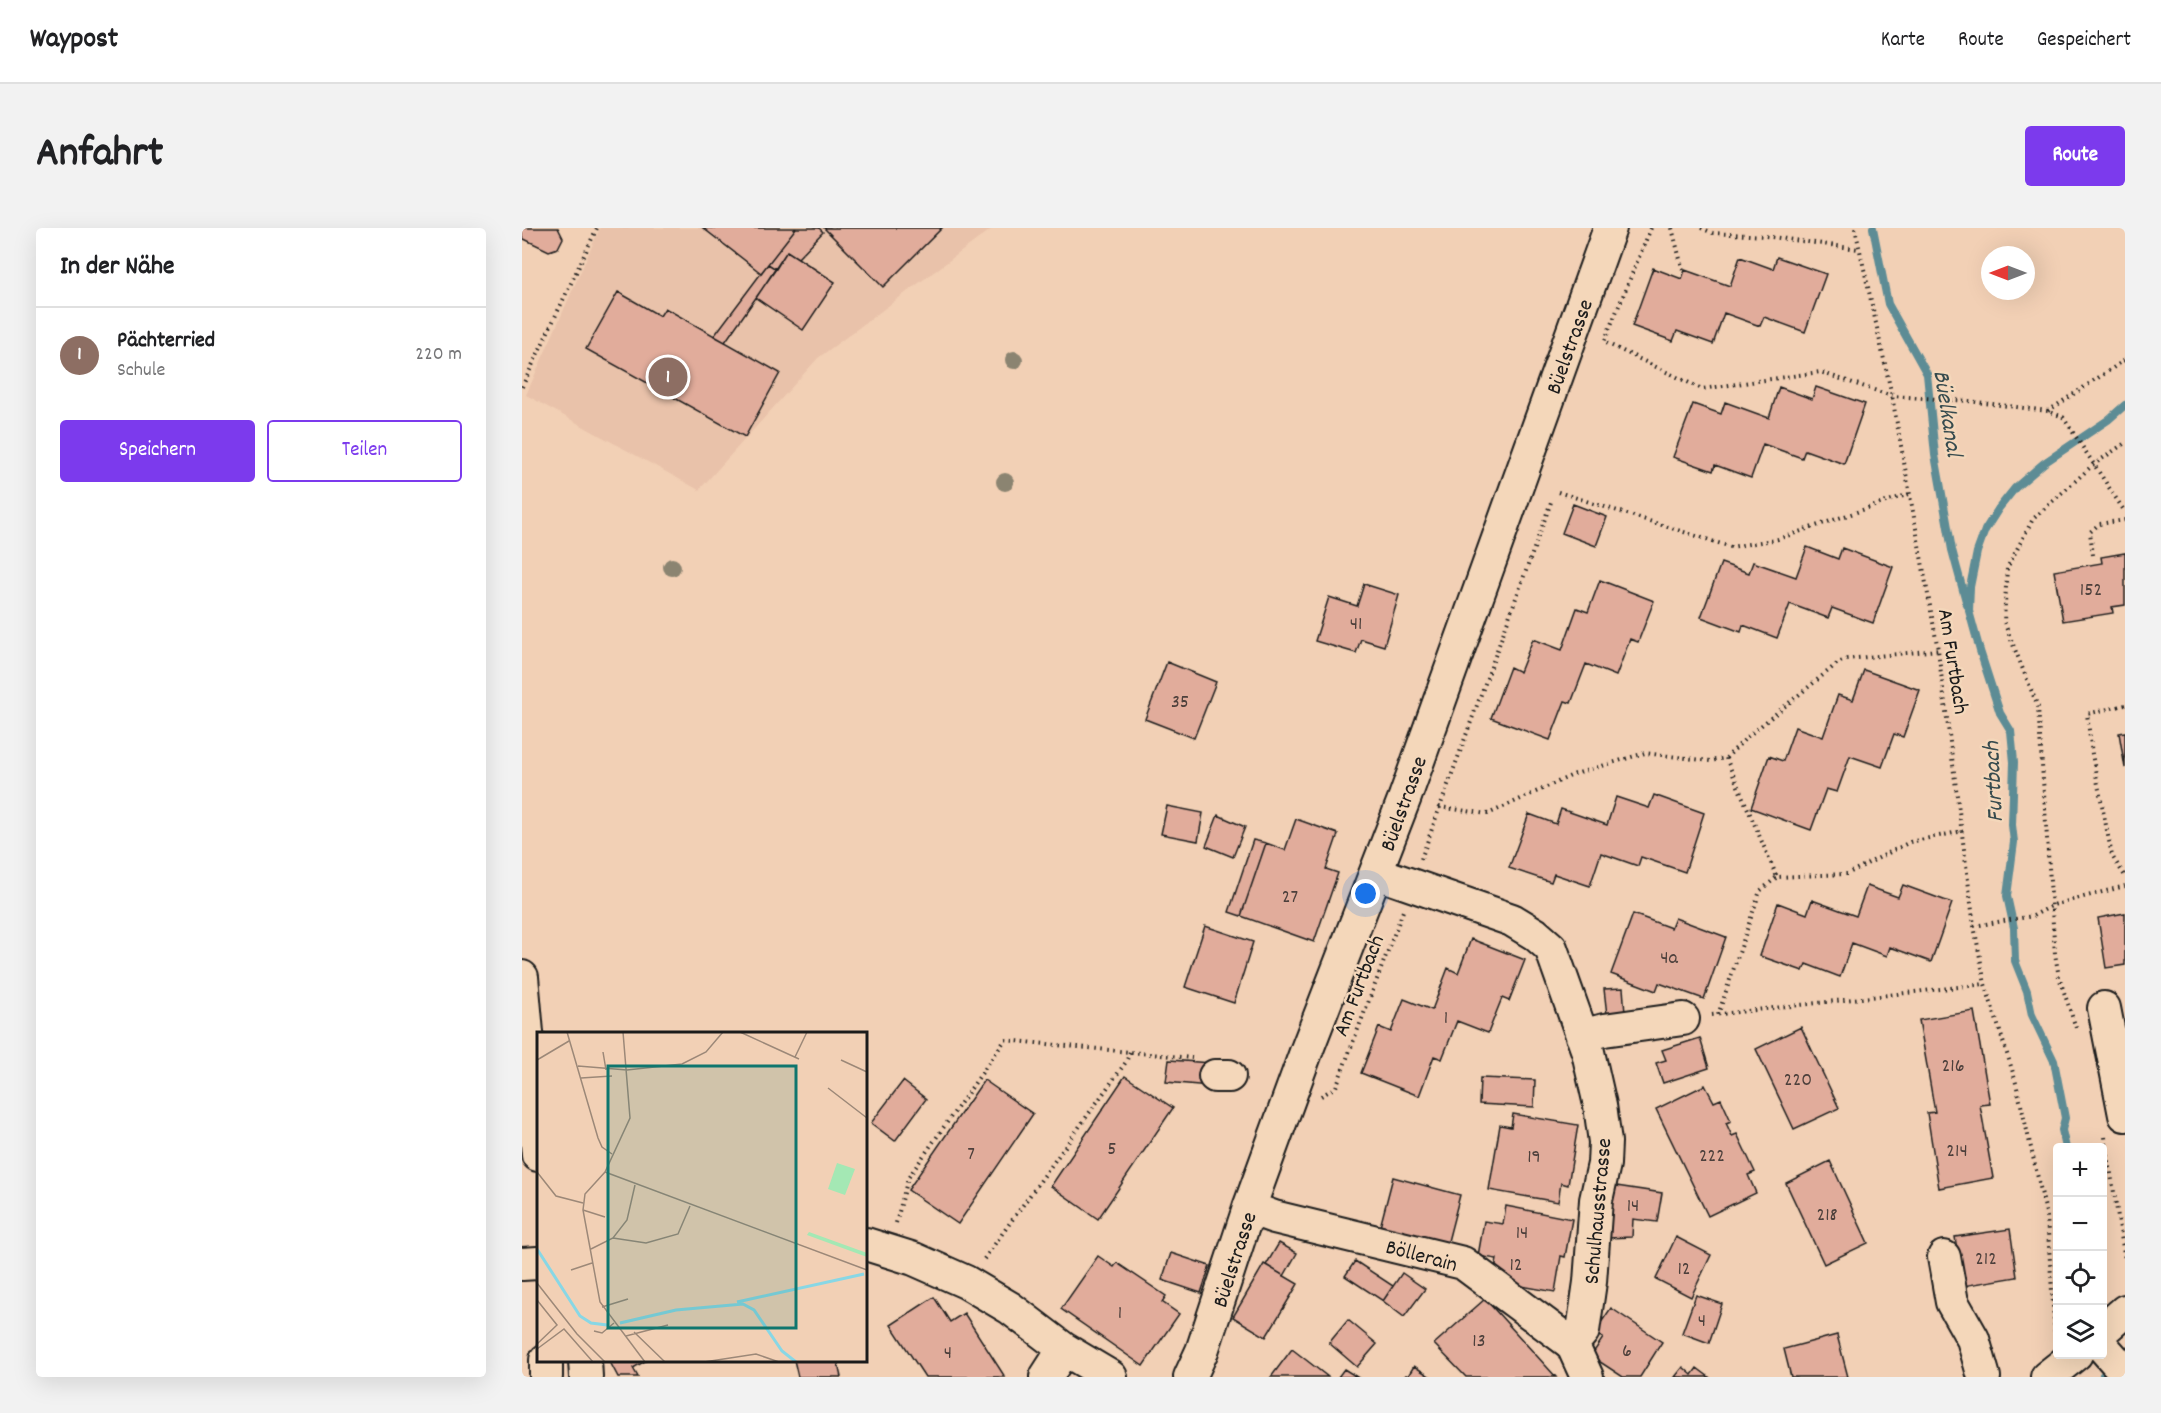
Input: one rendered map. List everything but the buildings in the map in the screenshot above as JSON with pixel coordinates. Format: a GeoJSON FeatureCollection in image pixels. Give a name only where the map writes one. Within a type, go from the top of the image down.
{"type":"FeatureCollection","features":[{"type":"Feature","properties":{"kind":"street","name":"Büelstrasse"},"geometry":{"type":"LineString","coordinates":[[1190,1377],[1202,1351],[1285,1110],[1405,797],[1610,228]]}},
{"type":"Feature","properties":{"kind":"street","name":"Schulhausstrasse"},"geometry":{"type":"LineString","coordinates":[[1377,873],[1512,920],[1535,933],[1551,948],[1582,1036],[1600,1105],[1605,1142],[1604,1164],[1596,1200],[1590,1282],[1583,1331],[1572,1344]]}},
{"type":"Feature","properties":{"kind":"street"},"geometry":{"type":"LineString","coordinates":[[522,977],[537,1144]]}},
{"type":"Feature","properties":{"kind":"street"},"geometry":{"type":"LineString","coordinates":[[2104,1008],[2115,1125]]}},
{"type":"Feature","properties":{"kind":"street"},"geometry":{"type":"LineString","coordinates":[[1582,1036],[1604,1030],[1683,1019]]}},
{"type":"Feature","properties":{"kind":"street","name":"Böllerain"},"geometry":{"type":"LineString","coordinates":[[1250,1208],[1274,1217],[1463,1263],[1572,1344],[1587,1377]]}},
{"type":"Feature","properties":{"kind":"street"},"geometry":{"type":"LineString","coordinates":[[879,1238],[914,1259],[966,1282],[1010,1308],[1064,1349],[1111,1377]]}},
{"type":"Feature","properties":{"kind":"street"},"geometry":{"type":"LineString","coordinates":[[1944,1257],[1952,1302],[1974,1339],[1984,1377]]}},
{"type":"Feature","properties":{"kind":"street"},"geometry":{"type":"LineString","coordinates":[[522,1264],[537,1263]]}},
{"type":"Feature","properties":{"kind":"street"},"geometry":{"type":"LineString","coordinates":[[2107,1327],[2125,1311]]}},
{"type":"Feature","properties":{"kind":"street"},"geometry":{"type":"LineString","coordinates":[[1046,1377],[1064,1349]]}},
{"type":"Feature","properties":{"kind":"street"},"geometry":{"type":"LineString","coordinates":[[2107,1352],[2125,1372]]}},
{"type":"Feature","properties":{"kind":"street"},"geometry":{"type":"LineString","coordinates":[[2047,1377],[2060,1359]]}},
{"type":"Feature","properties":{"kind":"street"},"geometry":{"type":"LineString","coordinates":[[585,1362],[586,1377]]}},
{"type":"Feature","properties":{"kind":"path"},"geometry":{"type":"LineString","coordinates":[[522,387],[597,228]]}},
{"type":"Feature","properties":{"kind":"path"},"geometry":{"type":"LineString","coordinates":[[1651,228],[1604,342],[1702,389],[1820,372],[1892,396],[1969,401],[2048,411],[2063,417],[2125,512]]}},
{"type":"Feature","properties":{"kind":"path"},"geometry":{"type":"LineString","coordinates":[[1672,228],[1683,272]]}},
{"type":"Feature","properties":{"kind":"path"},"geometry":{"type":"LineString","coordinates":[[1701,228],[1713,233],[1765,236],[1858,249]]}},
{"type":"Feature","properties":{"kind":"path","name":"Am Furtbach"},"geometry":{"type":"LineString","coordinates":[[1855,228],[1892,396],[1938,650],[1974,926],[1985,984],[2015,1079],[2047,1217],[2059,1305]]}},
{"type":"Feature","properties":{"kind":"path"},"geometry":{"type":"LineString","coordinates":[[2048,411],[2125,360]]}},
{"type":"Feature","properties":{"kind":"path"},"geometry":{"type":"LineString","coordinates":[[2078,1034],[2059,977],[2055,954],[2038,707],[2004,622],[2007,568],[2033,519],[2093,465],[2125,443]]}},
{"type":"Feature","properties":{"kind":"path"},"geometry":{"type":"LineString","coordinates":[[1558,492],[1731,547],[1778,539],[1910,494]]}},
{"type":"Feature","properties":{"kind":"path","name":"Am Furtbach"},"geometry":{"type":"LineString","coordinates":[[1285,1110],[1304,1108],[1336,1086],[1412,886],[1551,502]]}},
{"type":"Feature","properties":{"kind":"path"},"geometry":{"type":"LineString","coordinates":[[2093,555],[2090,532],[2099,524],[2125,520]]}},
{"type":"Feature","properties":{"kind":"path"},"geometry":{"type":"LineString","coordinates":[[1405,797],[1439,808],[1488,814],[1575,774],[1645,753],[1710,761],[1726,758],[1838,663],[1847,659],[1938,650]]}},
{"type":"Feature","properties":{"kind":"path"},"geometry":{"type":"LineString","coordinates":[[2125,705],[2087,714],[2092,753],[2112,856],[2125,876]]}},
{"type":"Feature","properties":{"kind":"path"},"geometry":{"type":"LineString","coordinates":[[1726,758],[1777,877]]}},
{"type":"Feature","properties":{"kind":"path"},"geometry":{"type":"LineString","coordinates":[[1718,1015],[1760,891],[1777,877],[1847,874],[1910,842],[1963,831]]}},
{"type":"Feature","properties":{"kind":"path"},"geometry":{"type":"LineString","coordinates":[[1974,926],[2032,916],[2053,905],[2125,886]]}},
{"type":"Feature","properties":{"kind":"path"},"geometry":{"type":"LineString","coordinates":[[1683,1019],[1985,984]]}},
{"type":"Feature","properties":{"kind":"path"},"geometry":{"type":"LineString","coordinates":[[879,1238],[908,1178],[1005,1040],[1130,1052],[1213,1070]]}},
{"type":"Feature","properties":{"kind":"path"},"geometry":{"type":"LineString","coordinates":[[978,1268],[1126,1062],[1130,1052]]}},
{"type":"Feature","properties":{"kind":"path"},"geometry":{"type":"LineString","coordinates":[[2115,1125],[2125,1260]]}},
{"type":"Feature","properties":{"kind":"shaded area"},"geometry":{"type":"Polygon","coordinates":[[[600,228],[993,228],[818,358],[699,490],[526,395],[600,228]]]}},
{"type":"Feature","properties":{"kind":"waterway","name":"Büelkanal"},"geometry":{"type":"LineString","coordinates":[[1873,228],[1888,304],[1927,374],[1935,455],[1952,550],[1967,605]]}},
{"type":"Feature","properties":{"kind":"waterway","name":"Furtbach"},"geometry":{"type":"LineString","coordinates":[[2065,1143],[2062,1130],[2065,1118],[2054,1061],[2032,1015],[2027,991],[2015,961],[2014,928],[2007,896],[2014,842],[2012,825],[2014,762],[2011,731],[2000,713],[1980,651],[1969,611],[1970,587],[1977,552],[1985,530],[2015,488],[2044,463],[2108,420],[2125,405]]}},
{"type":"Feature","properties":{"kind":"place","name":"Pächterried"},"geometry":{"type":"Point","coordinates":[668,377]}}]}
